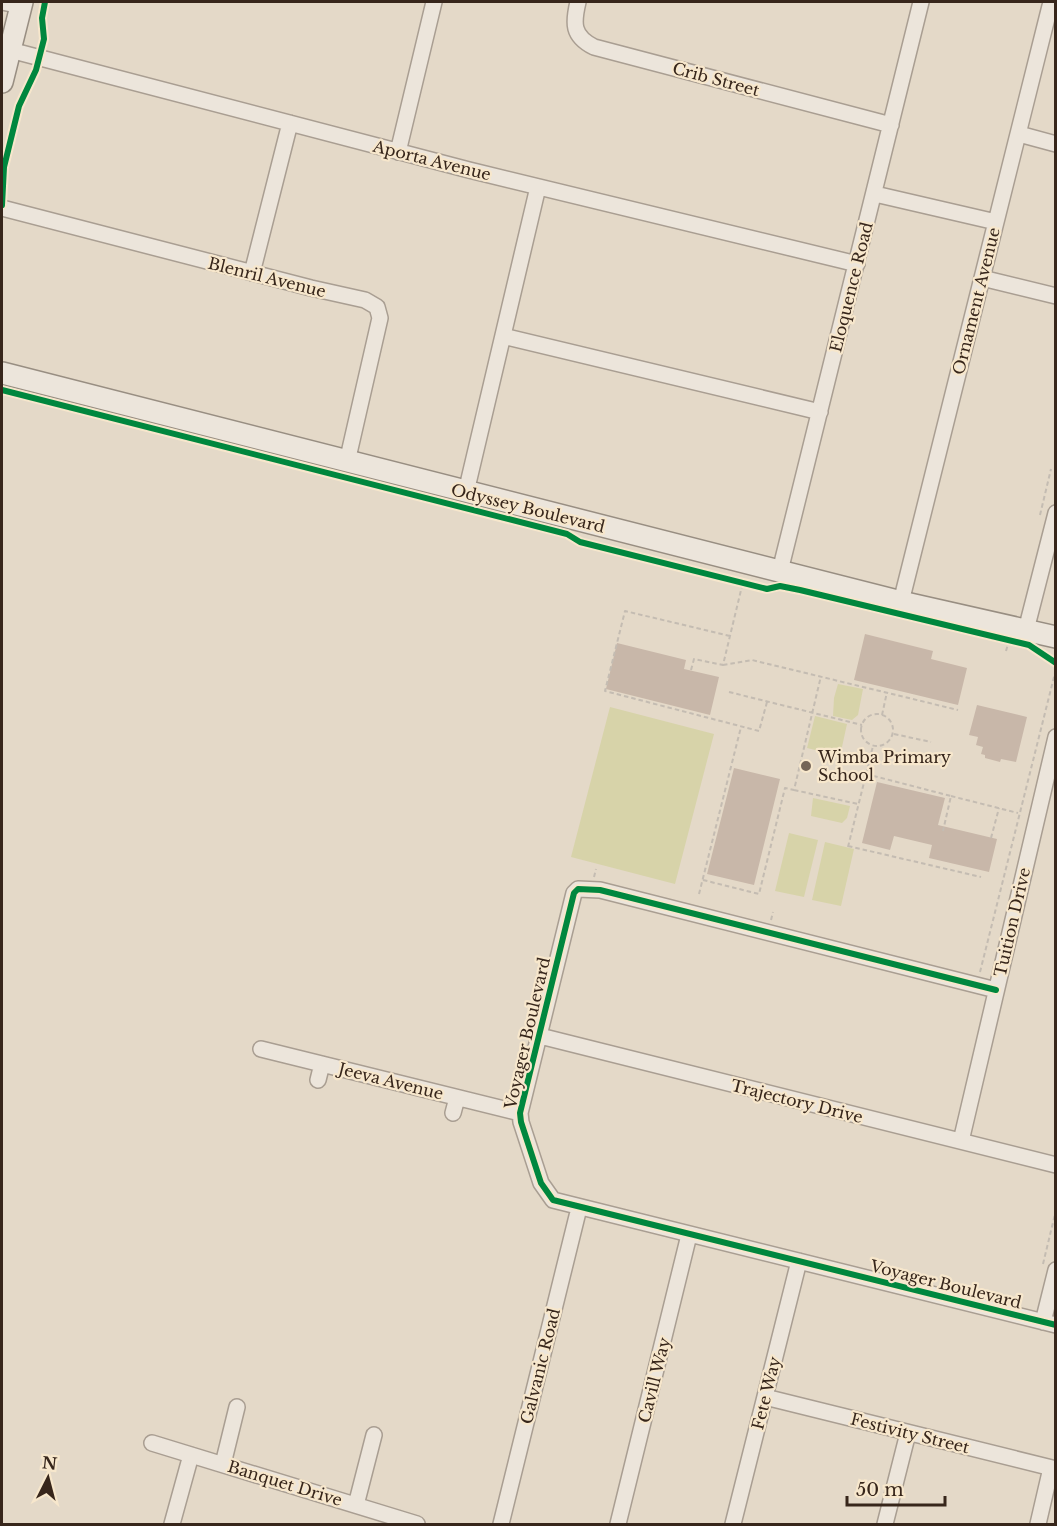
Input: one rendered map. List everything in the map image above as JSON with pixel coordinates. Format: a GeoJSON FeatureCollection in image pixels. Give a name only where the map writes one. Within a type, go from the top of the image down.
{"type":"FeatureCollection","features":[{"type":"Feature","properties":{"kind":"street"},"geometry":{"type":"LineString","coordinates":[[398,152],[434,2]]}},
{"type":"Feature","properties":{"kind":"street","name":"Crib Street"},"geometry":{"type":"LineString","coordinates":[[578,2],[573,23],[575,32],[583,41],[594,47],[891,125]]}},
{"type":"Feature","properties":{"kind":"street","name":"Eloquence Road"},"geometry":{"type":"LineString","coordinates":[[780,571],[921,2]]}},
{"type":"Feature","properties":{"kind":"street"},"geometry":{"type":"LineString","coordinates":[[2,82],[10,50],[15,3]]}},
{"type":"Feature","properties":{"kind":"street","name":"Ornament Avenue"},"geometry":{"type":"LineString","coordinates":[[901,602],[1050,6],[1056,4]]}},
{"type":"Feature","properties":{"kind":"street","name":"Aporta Avenue"},"geometry":{"type":"LineString","coordinates":[[10,50],[398,152],[857,264]]}},
{"type":"Feature","properties":{"kind":"street"},"geometry":{"type":"LineString","coordinates":[[252,273],[290,123]]}},
{"type":"Feature","properties":{"kind":"street"},"geometry":{"type":"LineString","coordinates":[[1019,134],[1056,144]]}},
{"type":"Feature","properties":{"kind":"street"},"geometry":{"type":"LineString","coordinates":[[466,492],[538,187]]}},
{"type":"Feature","properties":{"kind":"street"},"geometry":{"type":"LineString","coordinates":[[875,194],[996,222]]}},
{"type":"Feature","properties":{"kind":"street","name":"Blenril Avenue"},"geometry":{"type":"LineString","coordinates":[[2,208],[365,300],[377,307],[380,318],[347,462]]}},
{"type":"Feature","properties":{"kind":"street"},"geometry":{"type":"LineString","coordinates":[[982,278],[1056,296]]}},
{"type":"Feature","properties":{"kind":"street"},"geometry":{"type":"LineString","coordinates":[[503,336],[820,412]]}},
{"type":"Feature","properties":{"kind":"street","name":"Odyssey Boulevard"},"geometry":{"type":"LineString","coordinates":[[2,373],[901,602],[1022,636],[1056,637]]}},
{"type":"Feature","properties":{"kind":"street"},"geometry":{"type":"LineString","coordinates":[[1022,636],[1056,513]]}},
{"type":"Feature","properties":{"kind":"street","name":"Tuition Drive"},"geometry":{"type":"LineString","coordinates":[[960,1141],[1050,782],[1056,737]]}},
{"type":"Feature","properties":{"kind":"street","name":"Voyager Boulevard"},"geometry":{"type":"LineString","coordinates":[[996,990],[586,887],[578,889],[574,893],[520,1113],[545,1192],[553,1200],[689,1236],[1049,1323]]}},
{"type":"Feature","properties":{"kind":"street","name":"Trajectory Drive"},"geometry":{"type":"LineString","coordinates":[[540,1036],[1056,1165]]}},
{"type":"Feature","properties":{"kind":"street","name":"Jeeva Avenue"},"geometry":{"type":"LineString","coordinates":[[261,1048],[520,1113]]}},
{"type":"Feature","properties":{"kind":"street"},"geometry":{"type":"LineString","coordinates":[[318,1080],[322,1064]]}},
{"type":"Feature","properties":{"kind":"street"},"geometry":{"type":"LineString","coordinates":[[453,1113],[457,1098]]}},
{"type":"Feature","properties":{"kind":"street","name":"Galvanic Road"},"geometry":{"type":"LineString","coordinates":[[501,1524],[579,1208]]}},
{"type":"Feature","properties":{"kind":"street","name":"Cavill Way"},"geometry":{"type":"LineString","coordinates":[[618,1524],[689,1236]]}},
{"type":"Feature","properties":{"kind":"street","name":"Fete Way"},"geometry":{"type":"LineString","coordinates":[[733,1524],[799,1261]]}},
{"type":"Feature","properties":{"kind":"street"},"geometry":{"type":"LineString","coordinates":[[1048,1272],[1049,1323]]}},
{"type":"Feature","properties":{"kind":"street","name":"Festivity Street"},"geometry":{"type":"LineString","coordinates":[[765,1397],[1053,1468]]}},
{"type":"Feature","properties":{"kind":"street"},"geometry":{"type":"LineString","coordinates":[[223,1464],[237,1407]]}},
{"type":"Feature","properties":{"kind":"street"},"geometry":{"type":"LineString","coordinates":[[885,1524],[908,1433]]}},
{"type":"Feature","properties":{"kind":"street"},"geometry":{"type":"LineString","coordinates":[[356,1505],[374,1435]]}},
{"type":"Feature","properties":{"kind":"street","name":"Banquet Drive"},"geometry":{"type":"LineString","coordinates":[[152,1443],[417,1524]]}},
{"type":"Feature","properties":{"kind":"street"},"geometry":{"type":"LineString","coordinates":[[172,1524],[191,1455]]}},
{"type":"Feature","properties":{"kind":"street"},"geometry":{"type":"LineString","coordinates":[[1038,1524],[1053,1468]]}},
{"type":"Feature","properties":{"kind":"path"},"geometry":{"type":"LineString","coordinates":[[723,665],[743,584],[734,580]]}},
{"type":"Feature","properties":{"kind":"path"},"geometry":{"type":"LineString","coordinates":[[730,636],[625,611],[605,691],[759,731],[767,702]]}},
{"type":"Feature","properties":{"kind":"path"},"geometry":{"type":"LineString","coordinates":[[997,638],[1022,636]]}},
{"type":"Feature","properties":{"kind":"path"},"geometry":{"type":"LineString","coordinates":[[692,670],[694,659],[723,665],[752,660],[958,710]]}},
{"type":"Feature","properties":{"kind":"path"},"geometry":{"type":"LineString","coordinates":[[977,985],[1056,669]]}},
{"type":"Feature","properties":{"kind":"path"},"geometry":{"type":"LineString","coordinates":[[794,790],[821,676]]}},
{"type":"Feature","properties":{"kind":"path"},"geometry":{"type":"LineString","coordinates":[[729,692],[862,725]]}},
{"type":"Feature","properties":{"kind":"path"},"geometry":{"type":"LineString","coordinates":[[882,715],[887,692]]}},
{"type":"Feature","properties":{"kind":"path"},"geometry":{"type":"LineString","coordinates":[[882,715],[891,722],[894,734],[888,742],[873,746],[864,740],[862,725],[870,716],[882,715]]}},
{"type":"Feature","properties":{"kind":"path"},"geometry":{"type":"LineString","coordinates":[[699,894],[741,727]]}},
{"type":"Feature","properties":{"kind":"path"},"geometry":{"type":"LineString","coordinates":[[894,734],[931,742]]}},
{"type":"Feature","properties":{"kind":"path"},"geometry":{"type":"LineString","coordinates":[[873,746],[848,847],[981,877]]}},
{"type":"Feature","properties":{"kind":"path"},"geometry":{"type":"LineString","coordinates":[[866,774],[1019,813]]}},
{"type":"Feature","properties":{"kind":"path"},"geometry":{"type":"LineString","coordinates":[[703,880],[759,894],[786,788],[859,804]]}},
{"type":"Feature","properties":{"kind":"path"},"geometry":{"type":"LineString","coordinates":[[943,831],[951,796]]}},
{"type":"Feature","properties":{"kind":"path"},"geometry":{"type":"LineString","coordinates":[[991,838],[999,808]]}},
{"type":"Feature","properties":{"kind":"path"},"geometry":{"type":"LineString","coordinates":[[1048,1272],[1056,1210]]}},
{"type":"Feature","properties":{"kind":"shaded area"},"geometry":{"type":"Polygon","coordinates":[[[838,684],[863,689],[858,715],[852,720],[833,716],[838,684]]]}},
{"type":"Feature","properties":{"kind":"shaded area"},"geometry":{"type":"Polygon","coordinates":[[[610,707],[714,734],[675,884],[571,857],[610,707]]]}},
{"type":"Feature","properties":{"kind":"shaded area"},"geometry":{"type":"Polygon","coordinates":[[[815,716],[847,724],[840,756],[807,748],[815,716]]]}},
{"type":"Feature","properties":{"kind":"shaded area"},"geometry":{"type":"Polygon","coordinates":[[[813,798],[850,806],[847,818],[842,823],[811,816],[813,798]]]}},
{"type":"Feature","properties":{"kind":"shaded area"},"geometry":{"type":"Polygon","coordinates":[[[789,833],[818,840],[804,897],[775,891],[789,833]]]}},
{"type":"Feature","properties":{"kind":"shaded area"},"geometry":{"type":"Polygon","coordinates":[[[825,842],[854,849],[841,906],[812,900],[825,842]]]}},
{"type":"Feature","properties":{"kind":"building"},"geometry":{"type":"Polygon","coordinates":[[[865,634],[933,651],[931,659],[967,668],[958,705],[854,680],[865,634]]]}},
{"type":"Feature","properties":{"kind":"building"},"geometry":{"type":"Polygon","coordinates":[[[617,643],[686,660],[684,669],[719,677],[710,715],[606,689],[617,643]]]}},
{"type":"Feature","properties":{"kind":"building"},"geometry":{"type":"Polygon","coordinates":[[[977,705],[1027,717],[1016,762],[1001,759],[1000,762],[985,758],[985,755],[981,754],[983,747],[976,745],[978,737],[969,735],[977,705]]]}},
{"type":"Feature","properties":{"kind":"building"},"geometry":{"type":"Polygon","coordinates":[[[734,768],[780,779],[754,885],[707,874],[734,768]]]}},
{"type":"Feature","properties":{"kind":"building"},"geometry":{"type":"Polygon","coordinates":[[[877,782],[945,798],[938,825],[997,839],[989,872],[929,858],[932,845],[894,836],[890,850],[862,843],[877,782]]]}},
{"type":"Feature","properties":{"kind":"cycle path"},"geometry":{"type":"LineString","coordinates":[[2,205],[4,167],[19,106],[36,70],[44,39],[42,18],[45,2]]}},
{"type":"Feature","properties":{"kind":"cycle path"},"geometry":{"type":"LineString","coordinates":[[2,390],[567,534],[580,542],[767,589],[780,586],[800,590],[1029,645],[1056,663]]}},
{"type":"Feature","properties":{"kind":"cycle path"},"geometry":{"type":"LineString","coordinates":[[996,990],[600,890],[578,889],[574,893],[520,1113],[521,1122],[541,1183],[553,1200],[1056,1325]]}},
{"type":"Feature","properties":{"kind":"place","name":"Wimba Primary School"},"geometry":{"type":"Point","coordinates":[806,766]}}]}
